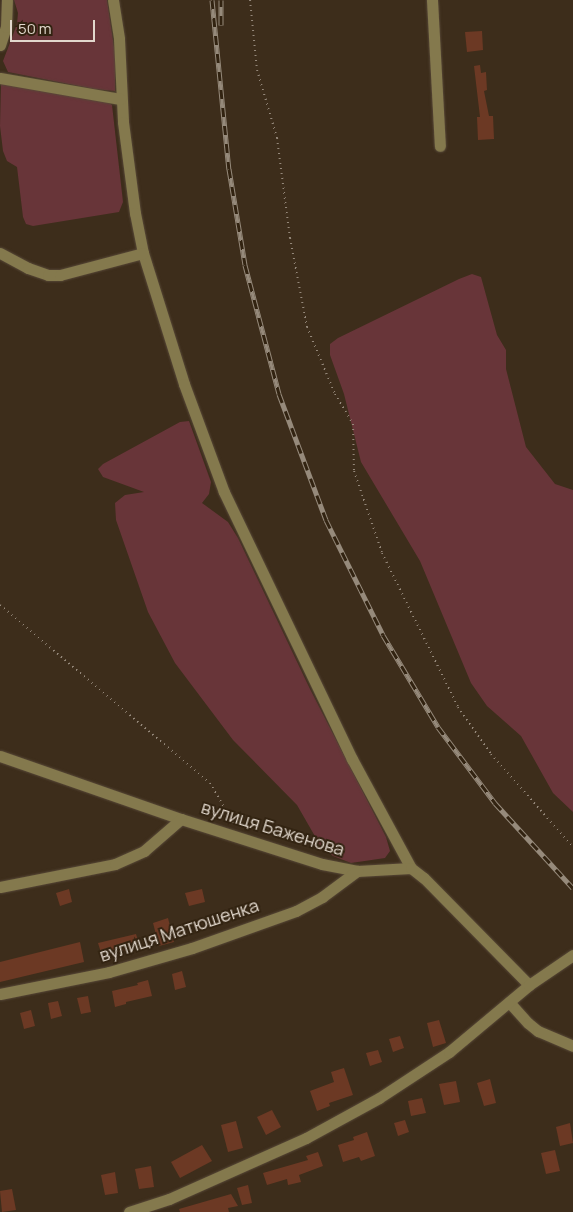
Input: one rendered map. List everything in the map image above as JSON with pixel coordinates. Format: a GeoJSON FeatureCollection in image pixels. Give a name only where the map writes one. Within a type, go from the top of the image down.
{"type":"FeatureCollection","features":[{"type":"Feature","properties":{"kind":"street"},"geometry":{"type":"LineString","coordinates":[[0,45],[6,27],[7,0]]}},
{"type":"Feature","properties":{"kind":"street"},"geometry":{"type":"LineString","coordinates":[[113,0],[119,39],[120,99],[135,214],[143,253],[184,384],[224,492],[352,759],[411,868],[424,878],[529,985]]}},
{"type":"Feature","properties":{"kind":"street"},"geometry":{"type":"LineString","coordinates":[[432,0],[440,146]]}},
{"type":"Feature","properties":{"kind":"street"},"geometry":{"type":"LineString","coordinates":[[0,78],[120,99]]}},
{"type":"Feature","properties":{"kind":"street"},"geometry":{"type":"LineString","coordinates":[[0,253],[28,268],[48,275],[60,275],[143,253]]}},
{"type":"Feature","properties":{"kind":"street","name":"вулиця Баженова"},"geometry":{"type":"LineString","coordinates":[[0,756],[181,819],[322,864],[357,871],[411,868]]}},
{"type":"Feature","properties":{"kind":"street"},"geometry":{"type":"LineString","coordinates":[[0,887],[115,864],[144,851],[181,819]]}},
{"type":"Feature","properties":{"kind":"street","name":"вулиця Матюшенка"},"geometry":{"type":"LineString","coordinates":[[0,994],[109,972],[192,948],[296,910],[330,892],[357,871]]}},
{"type":"Feature","properties":{"kind":"street"},"geometry":{"type":"LineString","coordinates":[[129,1212],[169,1199],[306,1138],[379,1098],[449,1052],[529,985],[573,955]]}},
{"type":"Feature","properties":{"kind":"street"},"geometry":{"type":"LineString","coordinates":[[509,1002],[538,1031],[573,1046]]}},
{"type":"Feature","properties":{"kind":"street"},"geometry":{"type":"LineString","coordinates":[[169,1199],[171,1212]]}},
{"type":"Feature","properties":{"kind":"path"},"geometry":{"type":"LineString","coordinates":[[250,0],[257,70],[277,138],[290,238],[307,326],[335,394],[353,424],[354,470],[382,553],[458,707],[490,754],[573,848]]}},
{"type":"Feature","properties":{"kind":"path"},"geometry":{"type":"LineString","coordinates":[[0,605],[210,783],[243,838]]}},
{"type":"Feature","properties":{"kind":"shaded area"},"geometry":{"type":"Polygon","coordinates":[[[14,0],[107,0],[115,54],[115,91],[94,89],[8,72],[3,61],[17,24],[18,13],[14,0]]]}},
{"type":"Feature","properties":{"kind":"shaded area"},"geometry":{"type":"Polygon","coordinates":[[[1,83],[104,100],[112,105],[123,202],[119,212],[33,226],[26,224],[23,217],[17,167],[7,161],[3,151],[0,126],[1,83]]]}},
{"type":"Feature","properties":{"kind":"shaded area"},"geometry":{"type":"Polygon","coordinates":[[[472,274],[481,277],[497,335],[506,350],[506,369],[526,447],[555,484],[573,490],[573,812],[553,793],[521,736],[487,706],[471,683],[420,561],[361,462],[344,394],[330,355],[330,344],[338,338],[472,274]]]}},
{"type":"Feature","properties":{"kind":"shaded area"},"geometry":{"type":"Polygon","coordinates":[[[189,421],[211,482],[209,494],[202,503],[228,522],[238,538],[310,689],[386,837],[390,851],[385,858],[351,863],[333,856],[320,845],[297,805],[233,740],[175,663],[148,612],[116,520],[115,503],[125,495],[144,492],[103,477],[98,469],[103,464],[180,422],[189,421]]]}},
{"type":"Feature","properties":{"kind":"building"},"geometry":{"type":"Polygon","coordinates":[[[482,31],[483,50],[467,52],[465,32],[482,31]]]}},
{"type":"Feature","properties":{"kind":"building"},"geometry":{"type":"Polygon","coordinates":[[[480,65],[481,73],[486,72],[487,90],[484,91],[489,116],[493,116],[494,139],[478,140],[477,117],[480,117],[474,66],[480,65]]]}},
{"type":"Feature","properties":{"kind":"building"},"geometry":{"type":"Polygon","coordinates":[[[69,889],[72,902],[60,906],[56,893],[69,889]]]}},
{"type":"Feature","properties":{"kind":"building"},"geometry":{"type":"Polygon","coordinates":[[[202,889],[205,902],[189,906],[185,893],[202,889]]]}},
{"type":"Feature","properties":{"kind":"building"},"geometry":{"type":"Polygon","coordinates":[[[168,918],[174,942],[159,946],[153,923],[168,918]]]}},
{"type":"Feature","properties":{"kind":"building"},"geometry":{"type":"Polygon","coordinates":[[[136,934],[140,947],[102,956],[98,943],[136,934]]]}},
{"type":"Feature","properties":{"kind":"building"},"geometry":{"type":"Polygon","coordinates":[[[80,942],[84,962],[0,982],[0,962],[80,942]]]}},
{"type":"Feature","properties":{"kind":"building"},"geometry":{"type":"Polygon","coordinates":[[[182,971],[186,987],[175,990],[172,974],[182,971]]]}},
{"type":"Feature","properties":{"kind":"building"},"geometry":{"type":"Polygon","coordinates":[[[148,980],[152,996],[126,1002],[126,1004],[115,1007],[112,991],[138,985],[137,983],[148,980]]]}},
{"type":"Feature","properties":{"kind":"building"},"geometry":{"type":"Polygon","coordinates":[[[88,996],[91,1012],[81,1014],[77,998],[88,996]]]}},
{"type":"Feature","properties":{"kind":"building"},"geometry":{"type":"Polygon","coordinates":[[[58,1001],[62,1016],[51,1019],[48,1003],[58,1001]]]}},
{"type":"Feature","properties":{"kind":"building"},"geometry":{"type":"Polygon","coordinates":[[[31,1010],[35,1026],[24,1029],[20,1013],[31,1010]]]}},
{"type":"Feature","properties":{"kind":"building"},"geometry":{"type":"Polygon","coordinates":[[[439,1020],[446,1043],[433,1047],[427,1023],[439,1020]]]}},
{"type":"Feature","properties":{"kind":"building"},"geometry":{"type":"Polygon","coordinates":[[[400,1036],[404,1048],[393,1052],[389,1039],[400,1036]]]}},
{"type":"Feature","properties":{"kind":"building"},"geometry":{"type":"Polygon","coordinates":[[[378,1050],[382,1062],[370,1066],[366,1053],[378,1050]]]}},
{"type":"Feature","properties":{"kind":"building"},"geometry":{"type":"Polygon","coordinates":[[[344,1068],[353,1095],[329,1103],[330,1106],[317,1111],[310,1091],[334,1082],[331,1072],[344,1068]]]}},
{"type":"Feature","properties":{"kind":"building"},"geometry":{"type":"Polygon","coordinates":[[[490,1079],[496,1103],[484,1106],[477,1083],[490,1079]]]}},
{"type":"Feature","properties":{"kind":"building"},"geometry":{"type":"Polygon","coordinates":[[[456,1081],[460,1102],[444,1105],[439,1084],[456,1081]]]}},
{"type":"Feature","properties":{"kind":"building"},"geometry":{"type":"Polygon","coordinates":[[[422,1098],[426,1113],[411,1116],[408,1101],[422,1098]]]}},
{"type":"Feature","properties":{"kind":"building"},"geometry":{"type":"Polygon","coordinates":[[[272,1110],[281,1127],[266,1135],[257,1117],[272,1110]]]}},
{"type":"Feature","properties":{"kind":"building"},"geometry":{"type":"Polygon","coordinates":[[[405,1120],[409,1132],[398,1136],[394,1123],[405,1120]]]}},
{"type":"Feature","properties":{"kind":"building"},"geometry":{"type":"Polygon","coordinates":[[[236,1121],[243,1148],[228,1152],[221,1125],[236,1121]]]}},
{"type":"Feature","properties":{"kind":"building"},"geometry":{"type":"Polygon","coordinates":[[[570,1123],[573,1143],[560,1146],[556,1127],[570,1123]]]}},
{"type":"Feature","properties":{"kind":"building"},"geometry":{"type":"Polygon","coordinates":[[[367,1132],[375,1156],[361,1161],[359,1157],[343,1162],[338,1145],[354,1140],[353,1137],[367,1132]]]}},
{"type":"Feature","properties":{"kind":"building"},"geometry":{"type":"Polygon","coordinates":[[[202,1145],[212,1161],[180,1178],[171,1162],[202,1145]]]}},
{"type":"Feature","properties":{"kind":"building"},"geometry":{"type":"Polygon","coordinates":[[[555,1150],[560,1171],[546,1174],[541,1153],[555,1150]]]}},
{"type":"Feature","properties":{"kind":"building"},"geometry":{"type":"Polygon","coordinates":[[[318,1152],[323,1166],[299,1175],[301,1182],[288,1185],[287,1179],[267,1185],[263,1173],[308,1160],[306,1156],[318,1152]]]}},
{"type":"Feature","properties":{"kind":"building"},"geometry":{"type":"Polygon","coordinates":[[[151,1166],[154,1187],[139,1189],[135,1169],[151,1166]]]}},
{"type":"Feature","properties":{"kind":"building"},"geometry":{"type":"Polygon","coordinates":[[[115,1172],[118,1193],[105,1195],[101,1175],[115,1172]]]}},
{"type":"Feature","properties":{"kind":"building"},"geometry":{"type":"Polygon","coordinates":[[[248,1185],[252,1203],[242,1205],[237,1188],[248,1185]]]}},
{"type":"Feature","properties":{"kind":"building"},"geometry":{"type":"Polygon","coordinates":[[[12,1189],[16,1210],[2,1212],[0,1191],[12,1189]]]}},
{"type":"Feature","properties":{"kind":"building"},"geometry":{"type":"Polygon","coordinates":[[[231,1194],[238,1206],[228,1208],[229,1212],[180,1212],[179,1209],[231,1194]]]}},
{"type":"Feature","properties":{"kind":"railway"},"geometry":{"type":"LineString","coordinates":[[212,0],[229,169],[245,265],[279,394],[326,520],[383,635],[438,727],[495,803],[573,888]]}},
{"type":"Feature","properties":{"kind":"railway"},"geometry":{"type":"LineString","coordinates":[[221,0],[221,25]]}}]}
